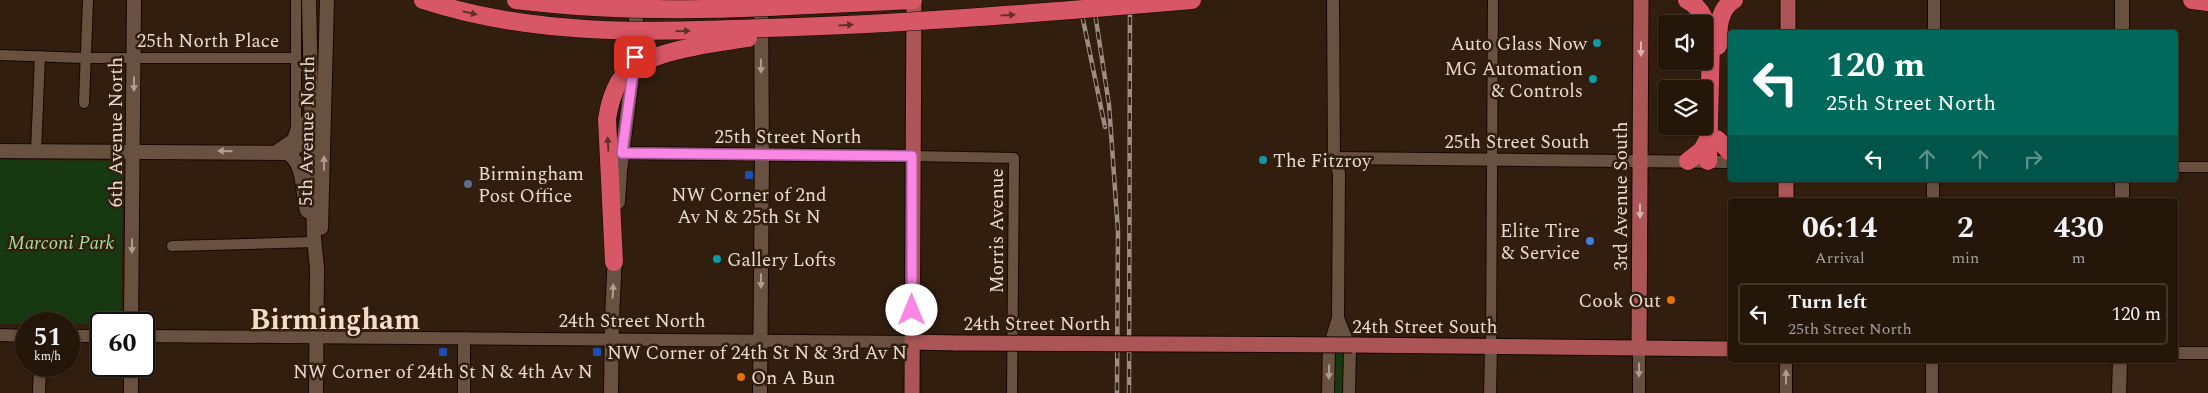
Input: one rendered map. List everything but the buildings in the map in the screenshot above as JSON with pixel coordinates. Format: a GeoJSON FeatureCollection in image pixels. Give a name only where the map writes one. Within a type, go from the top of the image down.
{"type":"FeatureCollection","features":[{"type":"Feature","properties":{"kind":"highway"},"geometry":{"type":"LineString","coordinates":[[423,0],[504,21],[584,30],[639,32],[934,21],[1192,0]]}},
{"type":"Feature","properties":{"kind":"highway"},"geometry":{"type":"LineString","coordinates":[[516,0],[547,4],[638,8],[788,6],[913,0]]}},
{"type":"Feature","properties":{"kind":"highway"},"geometry":{"type":"LineString","coordinates":[[753,0],[788,6]]}},
{"type":"Feature","properties":{"kind":"highway"},"geometry":{"type":"LineString","coordinates":[[1687,0],[1702,14],[1708,26],[1711,43],[1713,139],[1718,161]]}},
{"type":"Feature","properties":{"kind":"highway"},"geometry":{"type":"LineString","coordinates":[[1688,161],[1713,139],[1720,17],[1730,2],[1734,0]]}},
{"type":"Feature","properties":{"kind":"highway"},"geometry":{"type":"LineString","coordinates":[[2192,0],[2208,2]]}},
{"type":"Feature","properties":{"kind":"highway"},"geometry":{"type":"LineString","coordinates":[[614,262],[607,119],[611,98],[619,81],[629,70],[648,58],[809,27]]}},
{"type":"Feature","properties":{"kind":"highway"},"geometry":{"type":"LineString","coordinates":[[1713,139],[1728,150]]}},
{"type":"Feature","properties":{"kind":"main road","name":"6th Avenue North"},"geometry":{"type":"LineString","coordinates":[[131,312],[134,0]]}},
{"type":"Feature","properties":{"kind":"main road"},"geometry":{"type":"LineString","coordinates":[[288,153],[298,148],[303,140],[305,130],[308,0]]}},
{"type":"Feature","properties":{"kind":"main road","name":"5th Avenue North"},"geometry":{"type":"LineString","coordinates":[[308,0],[314,240],[317,263]]}},
{"type":"Feature","properties":{"kind":"main road","name":"5th Avenue North"},"geometry":{"type":"LineString","coordinates":[[316,393],[317,263],[322,220],[327,0]]}},
{"type":"Feature","properties":{"kind":"main road"},"geometry":{"type":"LineString","coordinates":[[327,20],[337,0]]}},
{"type":"Feature","properties":{"kind":"main road"},"geometry":{"type":"LineString","coordinates":[[612,393],[614,262],[622,153],[636,46],[636,0]]}},
{"type":"Feature","properties":{"kind":"main road"},"geometry":{"type":"LineString","coordinates":[[760,393],[761,0]]}},
{"type":"Feature","properties":{"kind":"main road"},"geometry":{"type":"LineString","coordinates":[[912,393],[913,0]]}},
{"type":"Feature","properties":{"kind":"main road","name":"3rd Avenue South"},"geometry":{"type":"LineString","coordinates":[[1639,348],[1641,0]]}},
{"type":"Feature","properties":{"kind":"main road"},"geometry":{"type":"LineString","coordinates":[[1788,0],[1788,30]]}},
{"type":"Feature","properties":{"kind":"main road"},"geometry":{"type":"LineString","coordinates":[[2122,0],[2122,30]]}},
{"type":"Feature","properties":{"kind":"main road"},"geometry":{"type":"LineString","coordinates":[[0,151],[288,153],[299,164],[305,203],[314,240]]}},
{"type":"Feature","properties":{"kind":"main road"},"geometry":{"type":"LineString","coordinates":[[1786,182],[1786,198]]}},
{"type":"Feature","properties":{"kind":"main road"},"geometry":{"type":"LineString","coordinates":[[2122,182],[2122,198]]}},
{"type":"Feature","properties":{"kind":"main road","name":"24th Street North"},"geometry":{"type":"LineString","coordinates":[[912,342],[1121,343]]}},
{"type":"Feature","properties":{"kind":"main road","name":"24th Street South"},"geometry":{"type":"LineString","coordinates":[[1121,343],[1728,349]]}},
{"type":"Feature","properties":{"kind":"main road"},"geometry":{"type":"LineString","coordinates":[[2120,363],[2120,393]]}},
{"type":"Feature","properties":{"kind":"main road"},"geometry":{"type":"LineString","coordinates":[[131,377],[131,393]]}},
{"type":"Feature","properties":{"kind":"street"},"geometry":{"type":"LineString","coordinates":[[84,103],[88,0]]}},
{"type":"Feature","properties":{"kind":"street"},"geometry":{"type":"LineString","coordinates":[[273,152],[292,139],[296,128],[296,0]]}},
{"type":"Feature","properties":{"kind":"street"},"geometry":{"type":"LineString","coordinates":[[1328,393],[1329,347],[1338,318],[1339,173],[1334,158],[1333,0]]}},
{"type":"Feature","properties":{"kind":"street"},"geometry":{"type":"LineString","coordinates":[[1490,393],[1493,0]]}},
{"type":"Feature","properties":{"kind":"street"},"geometry":{"type":"LineString","coordinates":[[1934,0],[1934,30]]}},
{"type":"Feature","properties":{"kind":"street","name":"25th North Place"},"geometry":{"type":"LineString","coordinates":[[0,55],[86,58],[296,58]]}},
{"type":"Feature","properties":{"kind":"street"},"geometry":{"type":"LineString","coordinates":[[36,151],[40,56]]}},
{"type":"Feature","properties":{"kind":"street","name":"25th Street North"},"geometry":{"type":"LineString","coordinates":[[622,153],[1014,158]]}},
{"type":"Feature","properties":{"kind":"street","name":"Morris Avenue"},"geometry":{"type":"LineString","coordinates":[[1012,393],[1014,158]]}},
{"type":"Feature","properties":{"kind":"street","name":"25th Street South"},"geometry":{"type":"LineString","coordinates":[[1334,158],[1718,161]]}},
{"type":"Feature","properties":{"kind":"street"},"geometry":{"type":"LineString","coordinates":[[2178,167],[2208,167]]}},
{"type":"Feature","properties":{"kind":"street"},"geometry":{"type":"LineString","coordinates":[[1933,182],[1933,198]]}},
{"type":"Feature","properties":{"kind":"street"},"geometry":{"type":"LineString","coordinates":[[172,246],[314,240]]}},
{"type":"Feature","properties":{"kind":"street"},"geometry":{"type":"LineString","coordinates":[[1338,318],[1350,348],[1349,393]]}},
{"type":"Feature","properties":{"kind":"street"},"geometry":{"type":"LineString","coordinates":[[0,335],[15,336]]}},
{"type":"Feature","properties":{"kind":"street","name":"24th Street North"},"geometry":{"type":"LineString","coordinates":[[155,336],[912,342]]}},
{"type":"Feature","properties":{"kind":"street"},"geometry":{"type":"LineString","coordinates":[[464,338],[464,393]]}},
{"type":"Feature","properties":{"kind":"street","name":"3rd Avenue South"},"geometry":{"type":"LineString","coordinates":[[1638,393],[1639,348]]}},
{"type":"Feature","properties":{"kind":"street"},"geometry":{"type":"LineString","coordinates":[[2178,353],[2208,353]]}},
{"type":"Feature","properties":{"kind":"street"},"geometry":{"type":"LineString","coordinates":[[1786,363],[1786,393]]}},
{"type":"Feature","properties":{"kind":"street"},"geometry":{"type":"LineString","coordinates":[[1932,363],[1932,393]]}},
{"type":"Feature","properties":{"kind":"street"},"geometry":{"type":"LineString","coordinates":[[40,377],[40,393]]}},
{"type":"Feature","properties":{"kind":"green space","name":"Marconi Park"},"geometry":{"type":"Polygon","coordinates":[[[0,160],[123,161],[121,312],[90,312],[90,324],[80,324],[80,312],[15,312],[15,324],[0,324],[0,160]]]}},
{"type":"Feature","properties":{"kind":"green space"},"geometry":{"type":"Polygon","coordinates":[[[1338,331],[1345,348],[1344,393],[1333,393],[1333,348],[1338,331]]]}},
{"type":"Feature","properties":{"kind":"railway"},"geometry":{"type":"LineString","coordinates":[[1079,0],[1105,127]]}},
{"type":"Feature","properties":{"kind":"railway"},"geometry":{"type":"LineString","coordinates":[[1093,0],[1109,105],[1118,231],[1117,393]]}},
{"type":"Feature","properties":{"kind":"railway"},"geometry":{"type":"LineString","coordinates":[[1129,393],[1130,0]]}},
{"type":"Feature","properties":{"kind":"place","name":"Auto Glass Now"},"geometry":{"type":"Point","coordinates":[1597,43]}},
{"type":"Feature","properties":{"kind":"place","name":"MG Automation & Controls"},"geometry":{"type":"Point","coordinates":[1593,79]}},
{"type":"Feature","properties":{"kind":"place","name":"The Fitzroy"},"geometry":{"type":"Point","coordinates":[1263,160]}},
{"type":"Feature","properties":{"kind":"place","name":"NW Corner of 2nd Av N & 25th St N"},"geometry":{"type":"Point","coordinates":[749,175]}},
{"type":"Feature","properties":{"kind":"place","name":"Birmingham Post Office"},"geometry":{"type":"Point","coordinates":[468,184]}},
{"type":"Feature","properties":{"kind":"place","name":"Elite Tire & Service"},"geometry":{"type":"Point","coordinates":[1590,241]}},
{"type":"Feature","properties":{"kind":"place","name":"Gallery Lofts"},"geometry":{"type":"Point","coordinates":[717,259]}},
{"type":"Feature","properties":{"kind":"place","name":"Cook Out"},"geometry":{"type":"Point","coordinates":[1671,300]}},
{"type":"Feature","properties":{"kind":"place","name":"NW Corner of 24th St N & 4th Av N"},"geometry":{"type":"Point","coordinates":[443,352]}},
{"type":"Feature","properties":{"kind":"place","name":"NW Corner of 24th St N & 3rd Av N"},"geometry":{"type":"Point","coordinates":[597,352]}},
{"type":"Feature","properties":{"kind":"place","name":"On A Bun"},"geometry":{"type":"Point","coordinates":[741,377]}},
{"type":"Feature","properties":{"kind":"district","name":"Birmingham"},"geometry":{"type":"Point","coordinates":[335,319]}},
{"type":"Feature","properties":{"kind":"route"},"geometry":{"type":"LineString","coordinates":[[635,57],[622,153],[912,156],[912,310]]}}]}
